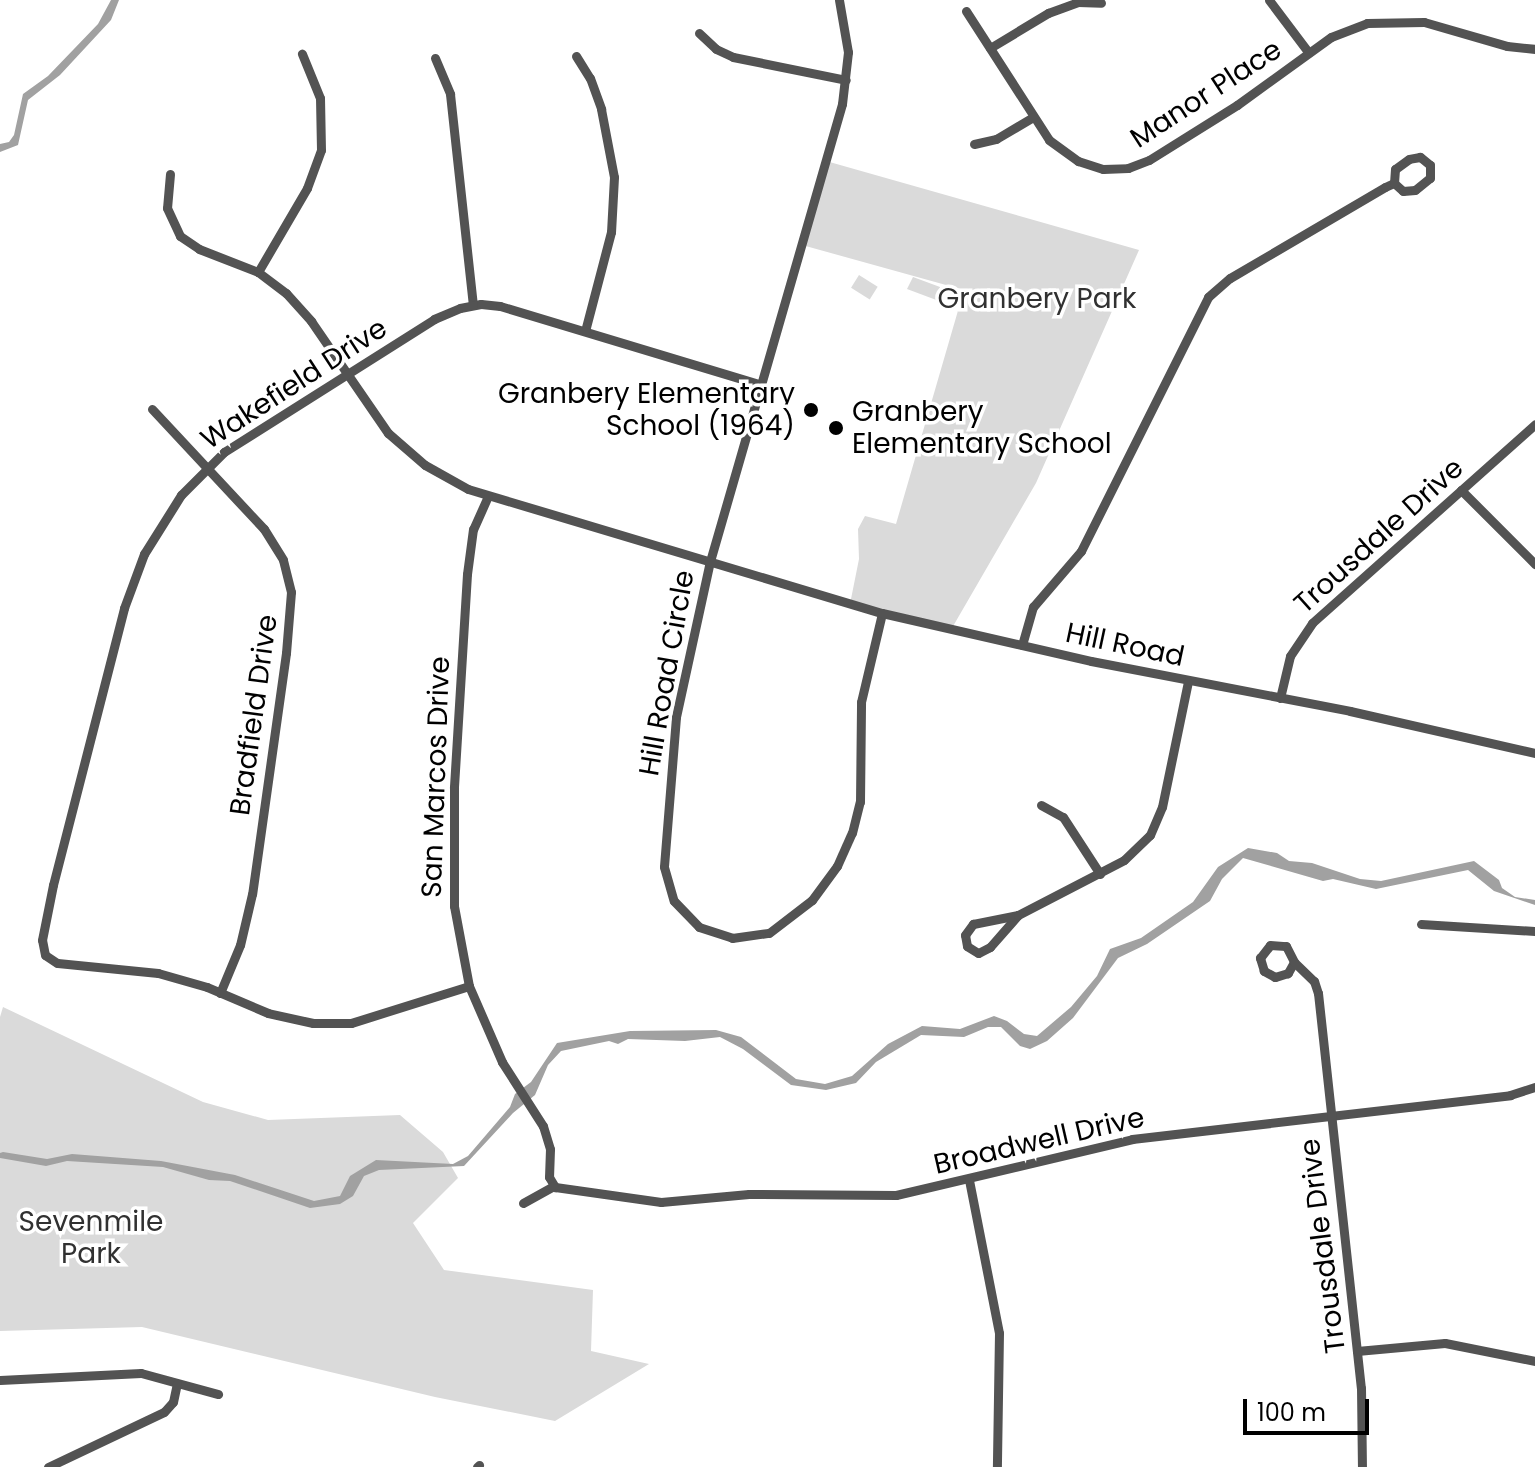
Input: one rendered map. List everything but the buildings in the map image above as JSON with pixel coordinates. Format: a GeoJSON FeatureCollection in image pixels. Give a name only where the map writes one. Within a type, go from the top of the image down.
{"type":"FeatureCollection","features":[{"type":"Feature","properties":{"kind":"street"},"geometry":{"type":"LineString","coordinates":[[710,561],[846,80],[848,39],[839,0]]}},
{"type":"Feature","properties":{"kind":"street"},"geometry":{"type":"LineString","coordinates":[[1269,0],[1309,53]]}},
{"type":"Feature","properties":{"kind":"street"},"geometry":{"type":"LineString","coordinates":[[990,48],[1048,13],[1078,2],[1101,3]]}},
{"type":"Feature","properties":{"kind":"street","name":"Manor Place"},"geometry":{"type":"LineString","coordinates":[[966,11],[1049,140],[1069,157],[1103,169],[1128,168],[1199,130],[1346,29],[1398,20],[1438,24],[1507,46],[1535,49]]}},
{"type":"Feature","properties":{"kind":"street"},"geometry":{"type":"LineString","coordinates":[[699,33],[729,55],[846,80]]}},
{"type":"Feature","properties":{"kind":"street"},"geometry":{"type":"LineString","coordinates":[[258,272],[307,188],[321,150],[320,98],[302,54]]}},
{"type":"Feature","properties":{"kind":"street"},"geometry":{"type":"LineString","coordinates":[[576,56],[590,78],[601,109],[614,177],[611,232],[585,331]]}},
{"type":"Feature","properties":{"kind":"street"},"geometry":{"type":"LineString","coordinates":[[435,58],[450,94],[473,305]]}},
{"type":"Feature","properties":{"kind":"street"},"geometry":{"type":"LineString","coordinates":[[974,144],[996,139],[1033,117]]}},
{"type":"Feature","properties":{"kind":"street"},"geometry":{"type":"LineString","coordinates":[[1422,158],[1430,165],[1430,178],[1415,190],[1403,191],[1394,183],[1395,169],[1409,159],[1422,158]]}},
{"type":"Feature","properties":{"kind":"street","name":"Hill Road"},"geometry":{"type":"LineString","coordinates":[[170,174],[167,208],[180,236],[199,249],[258,272],[300,307],[379,422],[406,451],[444,477],[488,496],[882,613],[1188,682],[1280,698],[1535,753]]}},
{"type":"Feature","properties":{"kind":"street"},"geometry":{"type":"LineString","coordinates":[[1022,645],[1035,604],[1081,551],[1208,297],[1230,278],[1394,183]]}},
{"type":"Feature","properties":{"kind":"street","name":"Wakefield Drive"},"geometry":{"type":"LineString","coordinates":[[220,993],[148,971],[57,963],[43,952],[43,932],[53,885],[129,593],[159,526],[206,468],[255,429],[440,316],[473,305],[500,306],[761,385]]}},
{"type":"Feature","properties":{"kind":"street","name":"Bradfield Drive"},"geometry":{"type":"LineString","coordinates":[[152,409],[270,538],[283,560],[291,600],[252,894],[240,945],[220,993]]}},
{"type":"Feature","properties":{"kind":"street","name":"Trousdale Drive"},"geometry":{"type":"LineString","coordinates":[[1280,698],[1290,656],[1307,629],[1535,424]]}},
{"type":"Feature","properties":{"kind":"street"},"geometry":{"type":"LineString","coordinates":[[1461,490],[1535,564]]}},
{"type":"Feature","properties":{"kind":"street","name":"San Marcos Drive"},"geometry":{"type":"LineString","coordinates":[[488,496],[474,525],[468,558],[454,788],[453,892],[469,986],[493,1044],[547,1137],[549,1177],[553,1186]]}},
{"type":"Feature","properties":{"kind":"street","name":"Hill Road Circle"},"geometry":{"type":"LineString","coordinates":[[710,561],[676,717],[664,860],[674,901],[693,922],[713,934],[747,938],[778,929],[812,900],[837,866],[852,833],[860,802],[861,702],[882,613]]}},
{"type":"Feature","properties":{"kind":"street"},"geometry":{"type":"LineString","coordinates":[[1018,915],[985,950],[974,952],[967,946],[965,935],[973,924],[1018,915],[1100,874],[1133,853],[1156,825],[1188,682]]}},
{"type":"Feature","properties":{"kind":"street"},"geometry":{"type":"LineString","coordinates":[[1041,805],[1063,817],[1100,874]]}},
{"type":"Feature","properties":{"kind":"street"},"geometry":{"type":"LineString","coordinates":[[1421,924],[1535,931]]}},
{"type":"Feature","properties":{"kind":"street","name":"Trousdale Drive"},"geometry":{"type":"LineString","coordinates":[[1294,962],[1311,976],[1318,993],[1364,1426],[1362,1467]]}},
{"type":"Feature","properties":{"kind":"street"},"geometry":{"type":"LineString","coordinates":[[220,993],[283,1017],[333,1024],[369,1018],[469,986]]}},
{"type":"Feature","properties":{"kind":"street","name":"Broadwell Drive"},"geometry":{"type":"LineString","coordinates":[[553,1186],[610,1197],[670,1202],[749,1194],[896,1195],[1132,1139],[1510,1095],[1535,1087]]}},
{"type":"Feature","properties":{"kind":"street"},"geometry":{"type":"LineString","coordinates":[[969,1180],[999,1333],[997,1467]]}},
{"type":"Feature","properties":{"kind":"street"},"geometry":{"type":"LineString","coordinates":[[523,1203],[553,1186]]}},
{"type":"Feature","properties":{"kind":"street"},"geometry":{"type":"LineString","coordinates":[[1357,1351],[1445,1343],[1535,1361]]}},
{"type":"Feature","properties":{"kind":"street"},"geometry":{"type":"LineString","coordinates":[[0,1380],[131,1372],[218,1394]]}},
{"type":"Feature","properties":{"kind":"street"},"geometry":{"type":"LineString","coordinates":[[48,1467],[164,1412],[173,1402],[177,1383]]}},
{"type":"Feature","properties":{"kind":"green space","name":"Granbery Park"},"geometry":{"type":"Polygon","coordinates":[[[826,161],[1139,250],[1036,483],[952,628],[850,604],[859,559],[858,529],[865,516],[896,524],[964,290],[802,245],[826,161]]]}},
{"type":"Feature","properties":{"kind":"green space"},"geometry":{"type":"Polygon","coordinates":[[[859,275],[878,287],[870,299],[851,288],[859,275]]]}},
{"type":"Feature","properties":{"kind":"green space"},"geometry":{"type":"Polygon","coordinates":[[[913,277],[940,287],[939,301],[907,289],[913,277]]]}},
{"type":"Feature","properties":{"kind":"green space","name":"Sevenmile Park"},"geometry":{"type":"Polygon","coordinates":[[[3,1007],[203,1102],[268,1120],[400,1115],[443,1152],[458,1178],[413,1223],[444,1270],[593,1290],[591,1351],[649,1364],[555,1421],[435,1397],[142,1327],[0,1331],[0,1017],[3,1007]]]}},
{"type":"Feature","properties":{"kind":"shaded area"},"geometry":{"type":"Polygon","coordinates":[[[111,0],[119,0],[111,20],[60,75],[28,100],[18,145],[0,152],[0,144],[9,142],[14,135],[23,94],[48,76],[98,24],[111,0]]]}},
{"type":"Feature","properties":{"kind":"shaded area"},"geometry":{"type":"Polygon","coordinates":[[[1248,848],[1277,853],[1289,861],[1312,863],[1360,879],[1381,881],[1474,861],[1499,880],[1502,888],[1515,897],[1535,900],[1535,905],[1494,891],[1468,870],[1376,889],[1333,879],[1323,881],[1243,858],[1222,879],[1210,901],[1147,944],[1118,958],[1073,1018],[1047,1041],[1030,1049],[1020,1046],[1001,1027],[988,1027],[964,1037],[921,1035],[876,1062],[856,1083],[826,1090],[791,1085],[743,1049],[720,1037],[685,1041],[628,1039],[618,1044],[609,1041],[561,1051],[548,1065],[535,1095],[513,1113],[464,1166],[379,1170],[364,1176],[353,1196],[340,1204],[310,1208],[230,1181],[209,1180],[163,1167],[67,1161],[46,1166],[0,1158],[3,1152],[47,1159],[72,1154],[161,1161],[235,1175],[314,1201],[340,1196],[350,1176],[376,1160],[453,1164],[468,1156],[510,1107],[515,1094],[531,1082],[557,1043],[630,1031],[716,1030],[741,1037],[796,1079],[825,1084],[852,1076],[888,1044],[922,1026],[960,1029],[994,1016],[1007,1021],[1024,1034],[1037,1036],[1071,1007],[1097,976],[1110,949],[1141,938],[1193,902],[1218,867],[1248,848]]]}},
{"type":"Feature","properties":{"kind":"place","name":"Granbery Elementary School (1964)"},"geometry":{"type":"Point","coordinates":[811,410]}},
{"type":"Feature","properties":{"kind":"place","name":"Granbery Elementary School"},"geometry":{"type":"Point","coordinates":[836,428]}}]}
